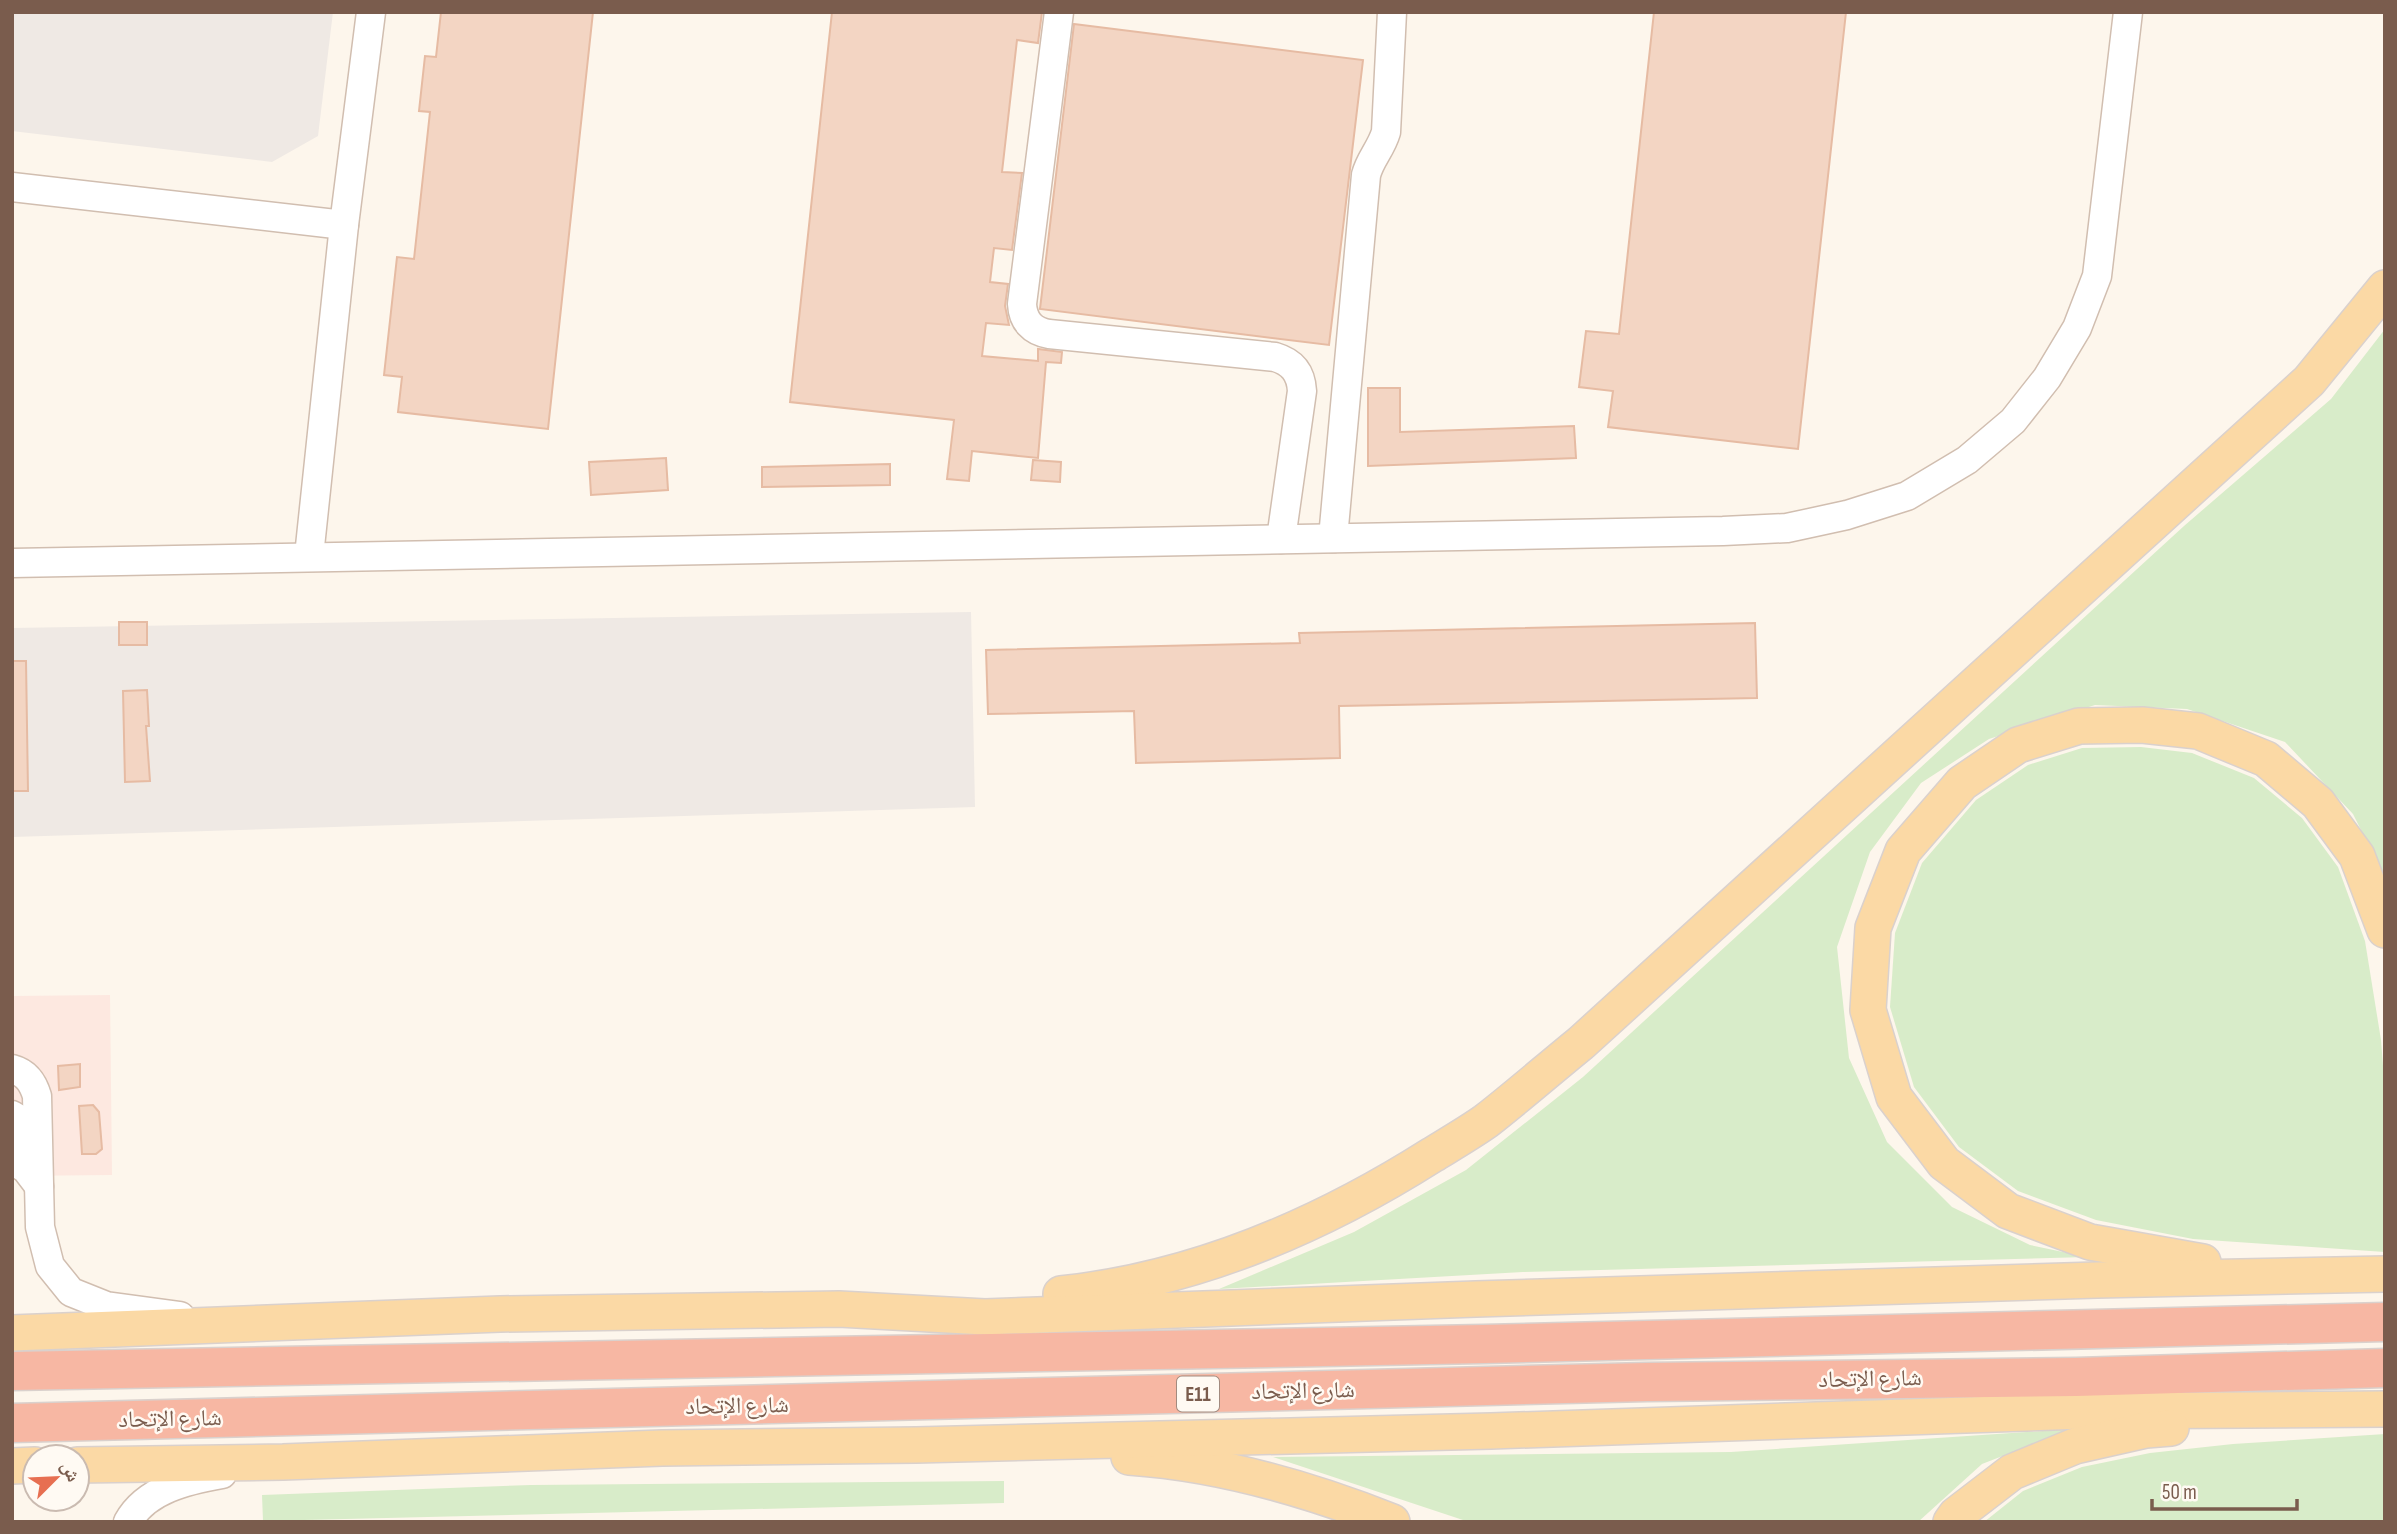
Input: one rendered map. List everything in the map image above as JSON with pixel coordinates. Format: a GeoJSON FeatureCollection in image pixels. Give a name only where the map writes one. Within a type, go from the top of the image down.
{"type":"FeatureCollection","features":[{"type":"Feature","properties":{"kind":"highway","name":"شارع الإتحاد"},"geometry":{"type":"LineString","coordinates":[[12,1371],[1484,1345],[2385,1322]]}},
{"type":"Feature","properties":{"kind":"highway","name":"شارع الإتحاد"},"geometry":{"type":"LineString","coordinates":[[12,1423],[1647,1382],[2076,1377],[2385,1368]]}},
{"type":"Feature","properties":{"kind":"main road"},"geometry":{"type":"LineString","coordinates":[[12,1333],[500,1314],[839,1309],[1002,1301],[1097,1290],[1177,1273],[1287,1233],[1384,1185],[1484,1122],[1581,1043],[2309,381],[2385,288]]}},
{"type":"Feature","properties":{"kind":"main road"},"geometry":{"type":"LineString","coordinates":[[2385,930],[2357,856],[2318,803],[2266,759],[2198,731],[2142,724],[2079,726],[2018,746],[1962,783],[1903,851],[1873,928],[1868,1010],[1894,1097],[1944,1163],[2008,1211],[2090,1242],[2191,1261],[2385,1274]]}},
{"type":"Feature","properties":{"kind":"main road"},"geometry":{"type":"LineString","coordinates":[[839,1309],[985,1317],[2083,1280],[2385,1274]]}},
{"type":"Feature","properties":{"kind":"main road"},"geometry":{"type":"LineString","coordinates":[[91,1465],[283,1462],[648,1448],[916,1445],[1491,1431],[2083,1410],[2385,1410]]}},
{"type":"Feature","properties":{"kind":"main road"},"geometry":{"type":"LineString","coordinates":[[1951,1522],[1956,1515],[2012,1472],[2075,1446],[2158,1429],[2385,1410]]}},
{"type":"Feature","properties":{"kind":"main road"},"geometry":{"type":"LineString","coordinates":[[916,1445],[1146,1458],[1270,1481],[1392,1522]]}},
{"type":"Feature","properties":{"kind":"street"},"geometry":{"type":"LineString","coordinates":[[309,556],[344,225],[371,12]]}},
{"type":"Feature","properties":{"kind":"street"},"geometry":{"type":"LineString","coordinates":[[1059,12],[1022,304],[1025,318],[1035,329],[1049,334],[1275,357],[1283,359],[1295,369],[1300,376],[1302,391],[1281,539]]}},
{"type":"Feature","properties":{"kind":"street"},"geometry":{"type":"LineString","coordinates":[[1332,538],[1366,175],[1386,132],[1392,12]]}},
{"type":"Feature","properties":{"kind":"street"},"geometry":{"type":"LineString","coordinates":[[12,563],[1787,528],[1847,516],[1907,496],[1967,460],[2013,421],[2047,379],[2077,328],[2097,276],[2128,12]]}},
{"type":"Feature","properties":{"kind":"street"},"geometry":{"type":"LineString","coordinates":[[12,187],[344,225]]}},
{"type":"Feature","properties":{"kind":"street"},"geometry":{"type":"LineString","coordinates":[[1302,391],[1345,402]]}},
{"type":"Feature","properties":{"kind":"street"},"geometry":{"type":"LineString","coordinates":[[12,1069],[27,1077],[34,1086],[27,1144]]}},
{"type":"Feature","properties":{"kind":"street"},"geometry":{"type":"LineString","coordinates":[[12,1092],[29,1102],[27,1144],[40,1227],[50,1266],[71,1292],[106,1306],[163,1312],[217,1324]]}},
{"type":"Feature","properties":{"kind":"street"},"geometry":{"type":"LineString","coordinates":[[128,1522],[153,1495],[188,1480],[283,1462]]}},
{"type":"Feature","properties":{"kind":"shaded area"},"geometry":{"type":"Polygon","coordinates":[[[12,12],[333,12],[318,136],[272,162],[12,131],[12,12]]]}},
{"type":"Feature","properties":{"kind":"shaded area"},"geometry":{"type":"Polygon","coordinates":[[[971,612],[975,807],[12,837],[12,628],[971,612]]]}},
{"type":"Feature","properties":{"kind":"shaded area"},"geometry":{"type":"Polygon","coordinates":[[[110,995],[112,1175],[12,1176],[12,996],[110,995]]]}},
{"type":"Feature","properties":{"kind":"green space"},"geometry":{"type":"Polygon","coordinates":[[[2385,329],[2385,878],[2353,814],[2285,742],[2187,709],[2095,705],[1989,739],[1921,783],[1870,852],[1837,947],[1849,1058],[1887,1142],[1952,1207],[2030,1245],[2087,1257],[1523,1272],[1219,1289],[1354,1232],[1466,1170],[1583,1077],[2184,526],[2331,399],[2385,329]]]}},
{"type":"Feature","properties":{"kind":"green space"},"geometry":{"type":"Polygon","coordinates":[[[2141,747],[2192,753],[2254,778],[2302,818],[2338,867],[2365,941],[2381,1040],[2385,1091],[2385,1252],[2193,1239],[2096,1220],[2018,1191],[1959,1147],[1914,1087],[1890,1007],[1895,933],[1922,863],[1976,800],[2028,765],[2082,748],[2141,747]]]}},
{"type":"Feature","properties":{"kind":"green space"},"geometry":{"type":"Polygon","coordinates":[[[2072,1429],[1982,1464],[1918,1522],[1469,1522],[1273,1457],[1731,1452],[2072,1429]]]}},
{"type":"Feature","properties":{"kind":"green space"},"geometry":{"type":"Polygon","coordinates":[[[2385,1434],[2385,1522],[1984,1522],[2023,1491],[2082,1467],[2150,1453],[2233,1444],[2385,1434]]]}},
{"type":"Feature","properties":{"kind":"green space"},"geometry":{"type":"Polygon","coordinates":[[[1004,1481],[1004,1503],[263,1521],[262,1495],[531,1485],[1004,1481]]]}},
{"type":"Feature","properties":{"kind":"building"},"geometry":{"type":"Polygon","coordinates":[[[441,12],[593,12],[548,429],[398,412],[402,377],[384,375],[397,257],[414,259],[430,112],[419,111],[425,56],[436,57],[441,12]]]}},
{"type":"Feature","properties":{"kind":"building"},"geometry":{"type":"Polygon","coordinates":[[[832,12],[1042,12],[1038,43],[1017,40],[1002,172],[1022,173],[1012,250],[994,248],[990,282],[1008,284],[1005,306],[1009,325],[986,323],[982,356],[1038,361],[1038,349],[1062,352],[1061,363],[1046,362],[1038,458],[972,451],[969,481],[947,479],[954,420],[790,402],[832,12]]]}},
{"type":"Feature","properties":{"kind":"building"},"geometry":{"type":"Polygon","coordinates":[[[1654,12],[1846,12],[1798,449],[1608,427],[1613,391],[1579,387],[1586,331],[1619,334],[1654,12]]]}},
{"type":"Feature","properties":{"kind":"building"},"geometry":{"type":"Polygon","coordinates":[[[1074,24],[1363,60],[1329,345],[1040,309],[1074,24]]]}},
{"type":"Feature","properties":{"kind":"building"},"geometry":{"type":"Polygon","coordinates":[[[1368,388],[1400,388],[1400,432],[1574,426],[1576,458],[1368,466],[1368,388]]]}},
{"type":"Feature","properties":{"kind":"building"},"geometry":{"type":"Polygon","coordinates":[[[666,458],[668,490],[591,495],[589,462],[666,458]]]}},
{"type":"Feature","properties":{"kind":"building"},"geometry":{"type":"Polygon","coordinates":[[[1033,460],[1061,462],[1060,482],[1031,480],[1033,460]]]}},
{"type":"Feature","properties":{"kind":"building"},"geometry":{"type":"Polygon","coordinates":[[[890,464],[890,485],[762,487],[762,467],[890,464]]]}},
{"type":"Feature","properties":{"kind":"building"},"geometry":{"type":"Polygon","coordinates":[[[119,622],[147,622],[147,645],[119,645],[119,622]]]}},
{"type":"Feature","properties":{"kind":"building"},"geometry":{"type":"Polygon","coordinates":[[[1755,623],[1757,698],[1339,706],[1340,758],[1136,763],[1134,711],[988,714],[986,650],[1300,643],[1299,633],[1755,623]]]}},
{"type":"Feature","properties":{"kind":"building"},"geometry":{"type":"Polygon","coordinates":[[[12,661],[26,661],[28,791],[12,791],[12,661]]]}},
{"type":"Feature","properties":{"kind":"building"},"geometry":{"type":"Polygon","coordinates":[[[147,690],[149,726],[146,726],[150,781],[125,782],[123,691],[147,690]]]}},
{"type":"Feature","properties":{"kind":"building"},"geometry":{"type":"Polygon","coordinates":[[[80,1064],[80,1087],[59,1090],[58,1066],[80,1064]]]}},
{"type":"Feature","properties":{"kind":"building"},"geometry":{"type":"Polygon","coordinates":[[[93,1105],[99,1112],[102,1149],[96,1154],[82,1154],[79,1106],[93,1105]]]}}]}
